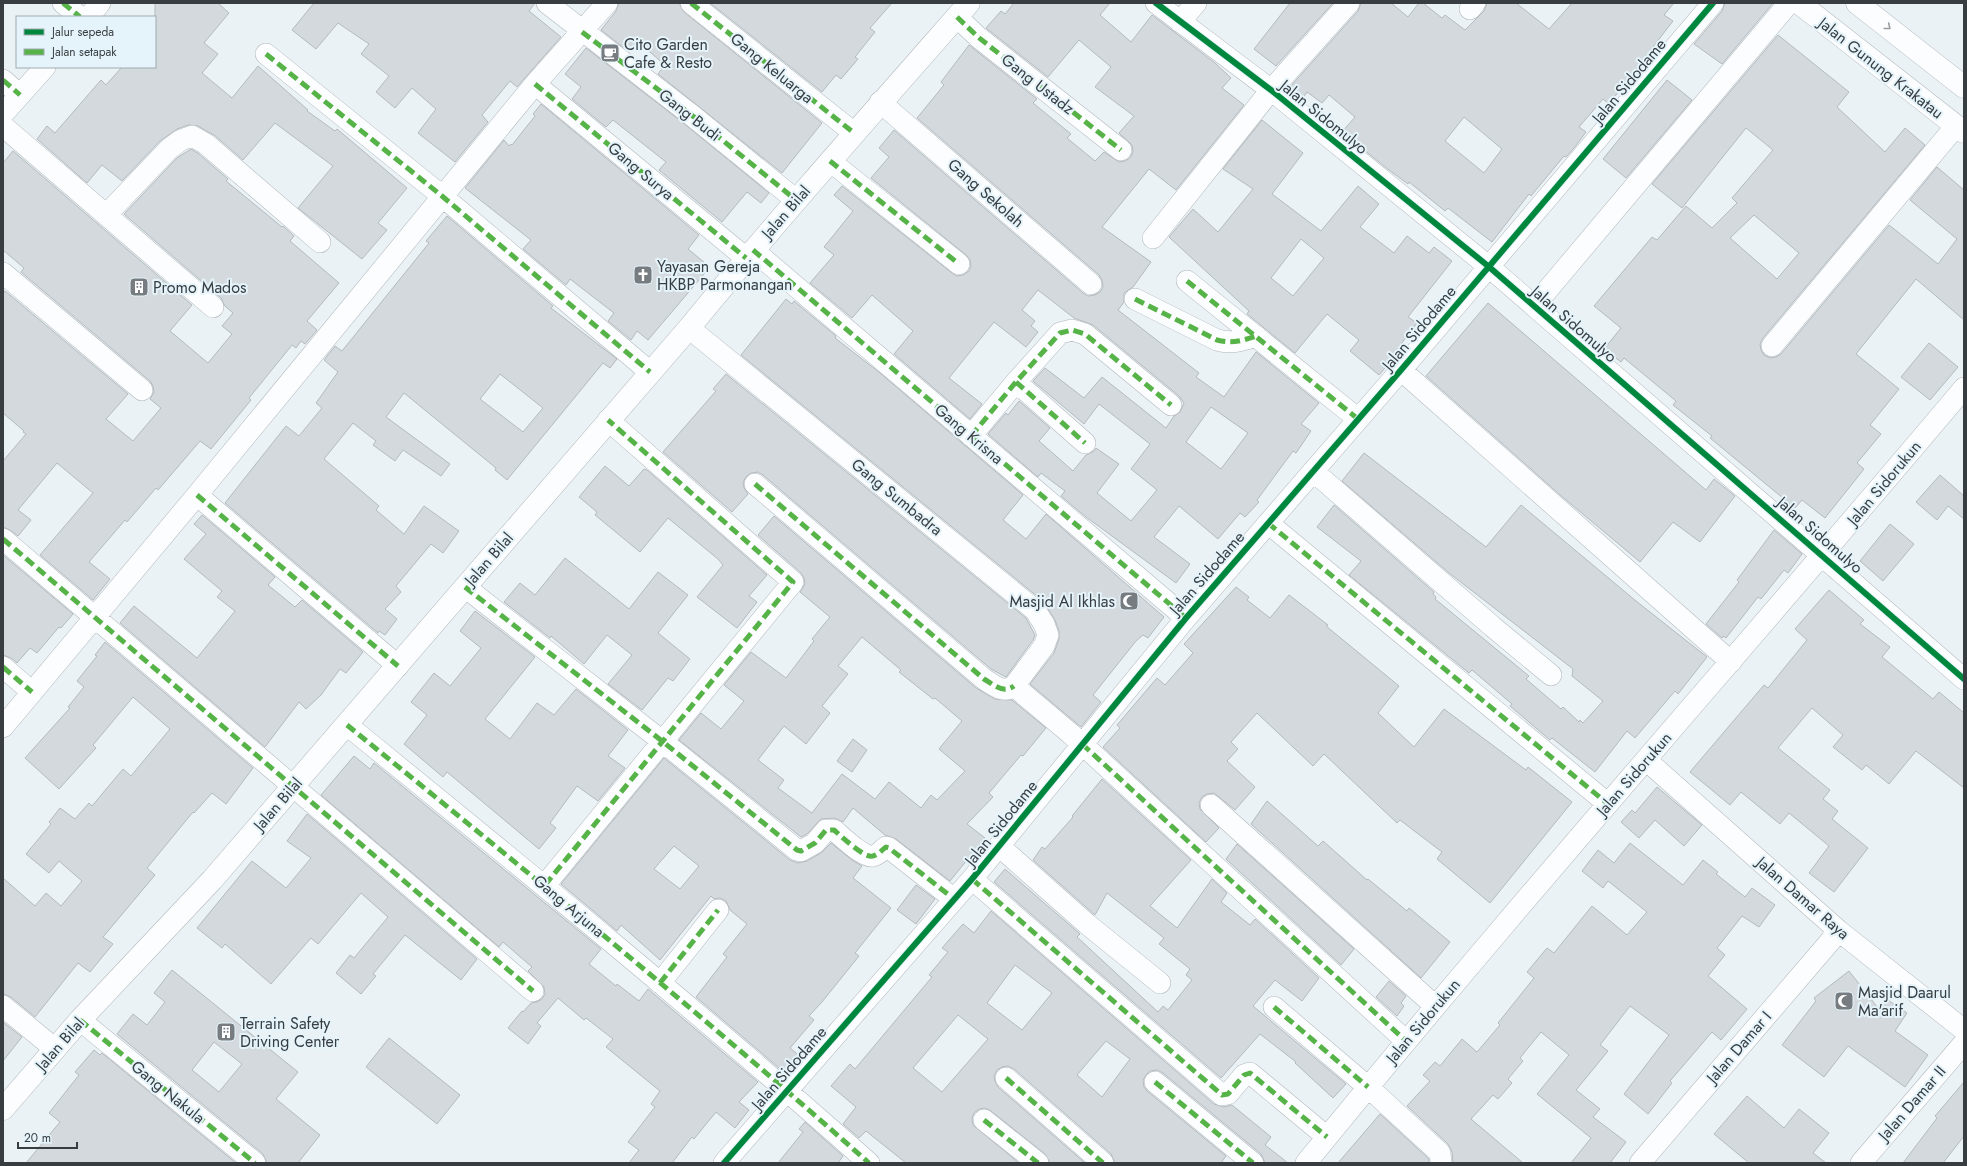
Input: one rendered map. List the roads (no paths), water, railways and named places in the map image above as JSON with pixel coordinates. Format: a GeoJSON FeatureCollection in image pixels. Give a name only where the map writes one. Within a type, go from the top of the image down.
{"type":"FeatureCollection","features":[{"type":"Feature","properties":{"kind":"main road","name":"Jalan Gunung Krakatau"},"geometry":{"type":"LineString","coordinates":[[1798,3],[1960,129]]}},
{"type":"Feature","properties":{"kind":"main road"},"geometry":{"type":"LineString","coordinates":[[1857,3],[1964,87]]}},
{"type":"Feature","properties":{"kind":"main road","name":"Jalan Bilal"},"geometry":{"type":"LineString","coordinates":[[3,1109],[80,1020],[212,880],[689,328],[880,102],[963,10]]}},
{"type":"Feature","properties":{"kind":"street"},"geometry":{"type":"LineString","coordinates":[[63,3],[79,16]]}},
{"type":"Feature","properties":{"kind":"street"},"geometry":{"type":"LineString","coordinates":[[90,16],[100,3]]}},
{"type":"Feature","properties":{"kind":"street","name":"Gang Budi"},"geometry":{"type":"LineString","coordinates":[[547,3],[582,32],[688,113],[796,200]]}},
{"type":"Feature","properties":{"kind":"street"},"geometry":{"type":"LineString","coordinates":[[3,727],[197,495],[535,84],[607,3]]}},
{"type":"Feature","properties":{"kind":"street","name":"Gang Keluarga"},"geometry":{"type":"LineString","coordinates":[[691,3],[854,133]]}},
{"type":"Feature","properties":{"kind":"street","name":"Jalan Sidomulyo"},"geometry":{"type":"LineString","coordinates":[[1156,3],[1271,90],[1488,266],[1823,555],[1964,679]]}},
{"type":"Feature","properties":{"kind":"street"},"geometry":{"type":"LineString","coordinates":[[1180,22],[1196,3]]}},
{"type":"Feature","properties":{"kind":"street"},"geometry":{"type":"LineString","coordinates":[[1153,238],[1271,90],[1349,3]]}},
{"type":"Feature","properties":{"kind":"street","name":"Jalan Sidodame"},"geometry":{"type":"LineString","coordinates":[[724,1163],[972,879],[1186,618],[1401,370],[1712,3]]}},
{"type":"Feature","properties":{"kind":"street"},"geometry":{"type":"LineString","coordinates":[[1534,306],[1789,3]]}},
{"type":"Feature","properties":{"kind":"street","name":"Gang Ustadz"},"geometry":{"type":"LineString","coordinates":[[963,10],[978,37],[1122,150]]}},
{"type":"Feature","properties":{"kind":"street"},"geometry":{"type":"LineString","coordinates":[[266,54],[442,196],[650,372]]}},
{"type":"Feature","properties":{"kind":"street"},"geometry":{"type":"LineString","coordinates":[[3,114],[43,68]]}},
{"type":"Feature","properties":{"kind":"street"},"geometry":{"type":"LineString","coordinates":[[3,80],[20,94]]}},
{"type":"Feature","properties":{"kind":"street","name":"Gang Surya"},"geometry":{"type":"LineString","coordinates":[[535,84],[750,254]]}},
{"type":"Feature","properties":{"kind":"street","name":"Gang Sekolah"},"geometry":{"type":"LineString","coordinates":[[880,102],[1091,284]]}},
{"type":"Feature","properties":{"kind":"street"},"geometry":{"type":"LineString","coordinates":[[3,126],[213,307]]}},
{"type":"Feature","properties":{"kind":"street"},"geometry":{"type":"LineString","coordinates":[[1772,346],[1960,129]]}},
{"type":"Feature","properties":{"kind":"street"},"geometry":{"type":"LineString","coordinates":[[106,216],[169,149],[181,140],[192,136],[212,148],[320,242]]}},
{"type":"Feature","properties":{"kind":"street"},"geometry":{"type":"LineString","coordinates":[[830,161],[959,264]]}},
{"type":"Feature","properties":{"kind":"street","name":"Gang Krisna"},"geometry":{"type":"LineString","coordinates":[[750,254],[971,436],[1186,618]]}},
{"type":"Feature","properties":{"kind":"street"},"geometry":{"type":"LineString","coordinates":[[3,274],[142,390]]}},
{"type":"Feature","properties":{"kind":"street"},"geometry":{"type":"LineString","coordinates":[[1187,281],[1358,419]]}},
{"type":"Feature","properties":{"kind":"street"},"geometry":{"type":"LineString","coordinates":[[1135,299],[1217,340],[1228,343],[1256,336]]}},
{"type":"Feature","properties":{"kind":"street","name":"Gang Sumbadra"},"geometry":{"type":"LineString","coordinates":[[689,328],[1035,610],[1044,624],[1048,635],[1044,646],[1014,686]]}},
{"type":"Feature","properties":{"kind":"street"},"geometry":{"type":"LineString","coordinates":[[971,436],[1016,382],[1060,333],[1072,330],[1085,334],[1171,405]]}},
{"type":"Feature","properties":{"kind":"street"},"geometry":{"type":"LineString","coordinates":[[1401,370],[1731,662]]}},
{"type":"Feature","properties":{"kind":"street"},"geometry":{"type":"LineString","coordinates":[[1016,382],[1085,443]]}},
{"type":"Feature","properties":{"kind":"street","name":"Jalan Sidorukun"},"geometry":{"type":"LineString","coordinates":[[1306,1163],[1435,1006],[1823,555],[1964,388]]}},
{"type":"Feature","properties":{"kind":"street"},"geometry":{"type":"LineString","coordinates":[[544,885],[793,582],[608,420]]}},
{"type":"Feature","properties":{"kind":"street"},"geometry":{"type":"LineString","coordinates":[[1313,471],[1493,627],[1551,675]]}},
{"type":"Feature","properties":{"kind":"street"},"geometry":{"type":"LineString","coordinates":[[754,484],[984,679],[1000,689],[1010,689],[1014,686],[1082,744],[1406,1041]]}},
{"type":"Feature","properties":{"kind":"street"},"geometry":{"type":"LineString","coordinates":[[197,495],[398,666]]}},
{"type":"Feature","properties":{"kind":"street"},"geometry":{"type":"LineString","coordinates":[[1268,523],[1608,804]]}},
{"type":"Feature","properties":{"kind":"street"},"geometry":{"type":"LineString","coordinates":[[3,539],[532,991]]}},
{"type":"Feature","properties":{"kind":"street"},"geometry":{"type":"LineString","coordinates":[[465,588],[797,850],[801,851],[809,847],[826,830],[834,830],[860,852],[869,857],[872,857],[886,847],[889,848],[954,899]]}},
{"type":"Feature","properties":{"kind":"street"},"geometry":{"type":"LineString","coordinates":[[3,667],[32,692]]}},
{"type":"Feature","properties":{"kind":"street","name":"Gang Arjuna"},"geometry":{"type":"LineString","coordinates":[[347,724],[544,885],[788,1090],[869,1163]]}},
{"type":"Feature","properties":{"kind":"street","name":"Jalan Damar Raya"},"geometry":{"type":"LineString","coordinates":[[1646,760],[1839,931],[1964,1030]]}},
{"type":"Feature","properties":{"kind":"street"},"geometry":{"type":"LineString","coordinates":[[1211,805],[1435,1006]]}},
{"type":"Feature","properties":{"kind":"street"},"geometry":{"type":"LineString","coordinates":[[999,846],[1087,924],[1160,983]]}},
{"type":"Feature","properties":{"kind":"street"},"geometry":{"type":"LineString","coordinates":[[972,879],[1222,1095],[1228,1094],[1244,1075],[1250,1073],[1327,1137]]}},
{"type":"Feature","properties":{"kind":"street"},"geometry":{"type":"LineString","coordinates":[[660,983],[718,910]]}},
{"type":"Feature","properties":{"kind":"street","name":"Jalan Damar I"},"geometry":{"type":"LineString","coordinates":[[1640,1163],[1839,931]]}},
{"type":"Feature","properties":{"kind":"street"},"geometry":{"type":"LineString","coordinates":[[3,1006],[55,1049]]}},
{"type":"Feature","properties":{"kind":"street"},"geometry":{"type":"LineString","coordinates":[[1274,1007],[1368,1087],[1440,1153],[1441,1163]]}},
{"type":"Feature","properties":{"kind":"street","name":"Gang Nakula"},"geometry":{"type":"LineString","coordinates":[[80,1020],[255,1163]]}},
{"type":"Feature","properties":{"kind":"street","name":"Jalan Damar II"},"geometry":{"type":"LineString","coordinates":[[1860,1163],[1964,1043]]}},
{"type":"Feature","properties":{"kind":"street"},"geometry":{"type":"LineString","coordinates":[[1006,1078],[1103,1163]]}},
{"type":"Feature","properties":{"kind":"street"},"geometry":{"type":"LineString","coordinates":[[1155,1082],[1253,1163]]}},
{"type":"Feature","properties":{"kind":"street"},"geometry":{"type":"LineString","coordinates":[[984,1120],[1038,1163]]}},
{"type":"Feature","properties":{"kind":"place","name":"Cito Garden Cafe & Resto"},"geometry":{"type":"Point","coordinates":[610,53]}},
{"type":"Feature","properties":{"kind":"place","name":"Yayasan Gereja HKBP Parmonangan"},"geometry":{"type":"Point","coordinates":[643,275]}},
{"type":"Feature","properties":{"kind":"place","name":"Promo Mados"},"geometry":{"type":"Point","coordinates":[139,287]}},
{"type":"Feature","properties":{"kind":"place","name":"Masjid Al Ikhlas"},"geometry":{"type":"Point","coordinates":[1129,601]}},
{"type":"Feature","properties":{"kind":"place","name":"Masjid Daarul Ma'arif"},"geometry":{"type":"Point","coordinates":[1844,1001]}},
{"type":"Feature","properties":{"kind":"place","name":"Terrain Safety Driving Center"},"geometry":{"type":"Point","coordinates":[226,1032]}}]}
